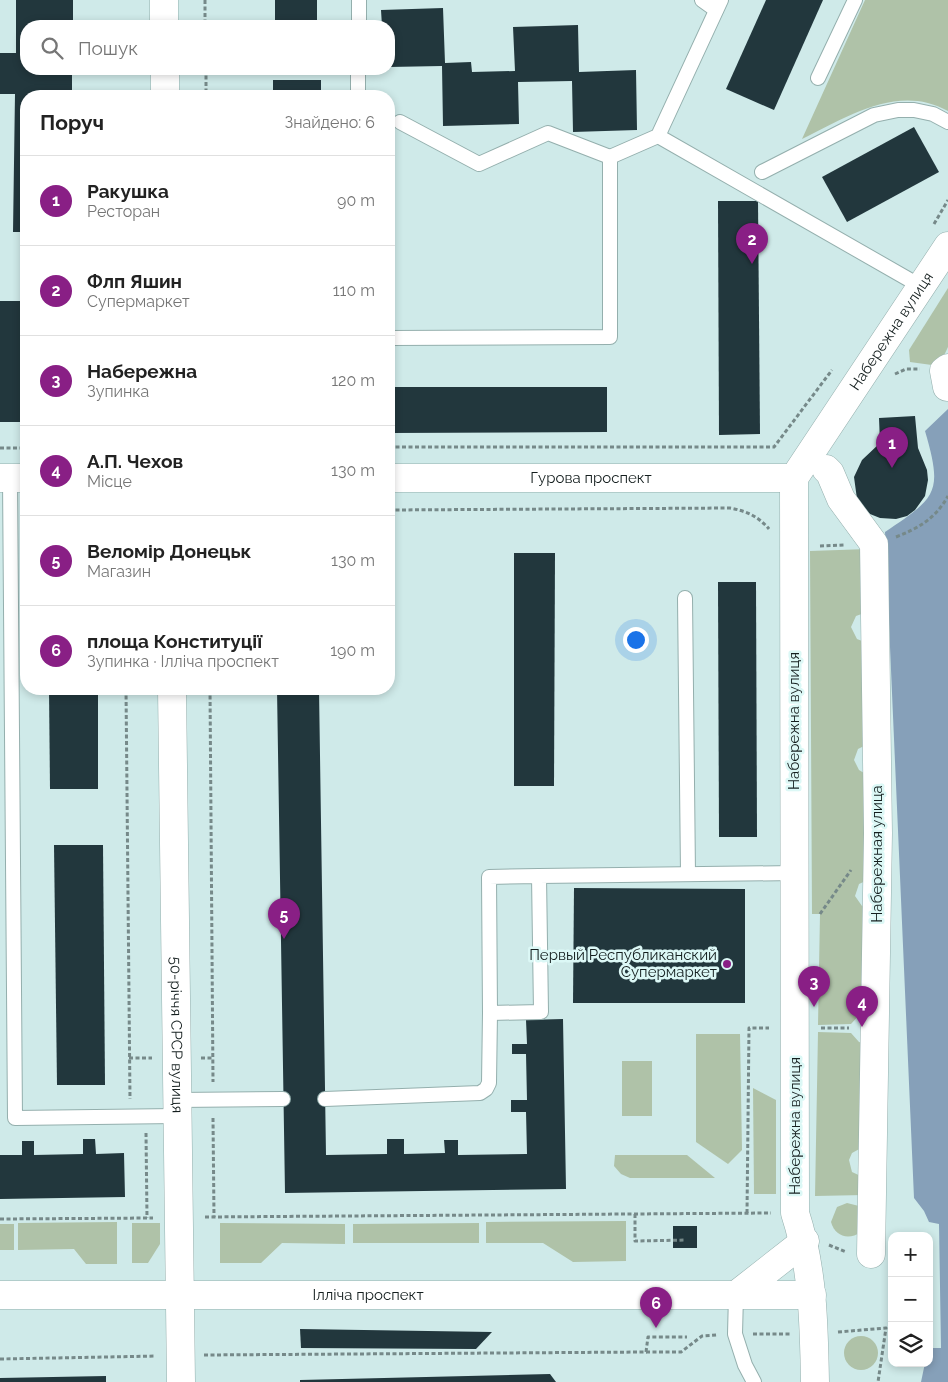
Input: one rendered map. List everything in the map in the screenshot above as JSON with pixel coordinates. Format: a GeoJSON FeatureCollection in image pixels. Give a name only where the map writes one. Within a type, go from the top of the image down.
{"type":"FeatureCollection","features":[{"type":"Feature","properties":{"kind":"main road"},"geometry":{"type":"LineString","coordinates":[[164,0],[164,20]]}},
{"type":"Feature","properties":{"kind":"main road"},"geometry":{"type":"LineString","coordinates":[[164,75],[165,90]]}},
{"type":"Feature","properties":{"kind":"main road","name":"Набережна вулиця"},"geometry":{"type":"LineString","coordinates":[[815,1241],[795,1213],[794,478],[922,287],[941,236]]}},
{"type":"Feature","properties":{"kind":"main road"},"geometry":{"type":"LineString","coordinates":[[826,469],[830,473],[841,499],[878,543]]}},
{"type":"Feature","properties":{"kind":"main road","name":"Гурова проспект"},"geometry":{"type":"LineString","coordinates":[[395,478],[794,478]]}},
{"type":"Feature","properties":{"kind":"main road","name":"Набережная улица"},"geometry":{"type":"LineString","coordinates":[[871,1254],[878,833],[878,543]]}},
{"type":"Feature","properties":{"kind":"main road","name":"50-річчя СРСР вулиця"},"geometry":{"type":"LineString","coordinates":[[172,695],[176,1108],[180,1217],[181,1369]]}},
{"type":"Feature","properties":{"kind":"main road"},"geometry":{"type":"LineString","coordinates":[[736,1295],[815,1241]]}},
{"type":"Feature","properties":{"kind":"main road"},"geometry":{"type":"LineString","coordinates":[[815,1241],[812,1295],[815,1382]]}},
{"type":"Feature","properties":{"kind":"main road","name":"Ілліча проспект"},"geometry":{"type":"LineString","coordinates":[[0,1295],[812,1295]]}},
{"type":"Feature","properties":{"kind":"lane"},"geometry":{"type":"LineString","coordinates":[[359,0],[359,20]]}},
{"type":"Feature","properties":{"kind":"lane"},"geometry":{"type":"LineString","coordinates":[[400,122],[479,164],[548,132],[610,157],[658,136],[719,5],[702,0]]}},
{"type":"Feature","properties":{"kind":"lane"},"geometry":{"type":"LineString","coordinates":[[818,78],[855,0]]}},
{"type":"Feature","properties":{"kind":"lane"},"geometry":{"type":"LineString","coordinates":[[358,75],[358,90]]}},
{"type":"Feature","properties":{"kind":"lane"},"geometry":{"type":"LineString","coordinates":[[762,172],[874,115],[898,110],[914,110],[933,114],[948,122]]}},
{"type":"Feature","properties":{"kind":"lane"},"geometry":{"type":"LineString","coordinates":[[658,136],[922,287]]}},
{"type":"Feature","properties":{"kind":"lane"},"geometry":{"type":"LineString","coordinates":[[395,338],[610,338],[610,157]]}},
{"type":"Feature","properties":{"kind":"lane"},"geometry":{"type":"LineString","coordinates":[[12,478],[6,827],[14,1118],[146,1117],[213,1100],[283,1099]]}},
{"type":"Feature","properties":{"kind":"lane"},"geometry":{"type":"LineString","coordinates":[[685,598],[688,874]]}},
{"type":"Feature","properties":{"kind":"lane"},"geometry":{"type":"LineString","coordinates":[[325,1100],[480,1093],[486,1089],[489,1082],[490,1013],[489,877],[795,872]]}},
{"type":"Feature","properties":{"kind":"lane"},"geometry":{"type":"LineString","coordinates":[[490,1013],[541,1012],[539,876]]}},
{"type":"Feature","properties":{"kind":"lane"},"geometry":{"type":"LineString","coordinates":[[736,1295],[735,1334],[745,1365],[754,1382]]}},
{"type":"Feature","properties":{"kind":"path"},"geometry":{"type":"LineString","coordinates":[[205,0],[205,20]]}},
{"type":"Feature","properties":{"kind":"path"},"geometry":{"type":"LineString","coordinates":[[206,75],[206,90]]}},
{"type":"Feature","properties":{"kind":"path"},"geometry":{"type":"LineString","coordinates":[[941,236],[948,200]]}},
{"type":"Feature","properties":{"kind":"path"},"geometry":{"type":"LineString","coordinates":[[395,447],[774,447],[833,369]]}},
{"type":"Feature","properties":{"kind":"path"},"geometry":{"type":"LineString","coordinates":[[890,381],[896,373],[906,369],[946,376]]}},
{"type":"Feature","properties":{"kind":"path"},"geometry":{"type":"LineString","coordinates":[[0,448],[20,448]]}},
{"type":"Feature","properties":{"kind":"path"},"geometry":{"type":"LineString","coordinates":[[794,546],[878,543],[914,530],[928,521],[940,512],[948,496]]}},
{"type":"Feature","properties":{"kind":"path"},"geometry":{"type":"LineString","coordinates":[[126,695],[130,1117]]}},
{"type":"Feature","properties":{"kind":"path"},"geometry":{"type":"LineString","coordinates":[[210,695],[214,1217]]}},
{"type":"Feature","properties":{"kind":"path"},"geometry":{"type":"LineString","coordinates":[[747,1213],[749,1028]]}},
{"type":"Feature","properties":{"kind":"path"},"geometry":{"type":"LineString","coordinates":[[146,1117],[147,1218]]}},
{"type":"Feature","properties":{"kind":"path"},"geometry":{"type":"LineString","coordinates":[[0,1219],[795,1213]]}},
{"type":"Feature","properties":{"kind":"path"},"geometry":{"type":"LineString","coordinates":[[635,1214],[635,1240],[686,1240]]}},
{"type":"Feature","properties":{"kind":"path"},"geometry":{"type":"LineString","coordinates":[[815,1241],[840,1251],[871,1254]]}},
{"type":"Feature","properties":{"kind":"path"},"geometry":{"type":"LineString","coordinates":[[0,1359],[181,1369],[681,1352],[702,1336],[814,1334],[886,1328],[878,1382]]}},
{"type":"Feature","properties":{"kind":"path"},"geometry":{"type":"LineString","coordinates":[[646,1352],[648,1337],[688,1338]]}},
{"type":"Feature","properties":{"kind":"green space"},"geometry":{"type":"Polygon","coordinates":[[[865,0],[948,0],[948,111],[929,103],[910,100],[892,102],[873,106],[855,113],[802,139],[865,0]]]}},
{"type":"Feature","properties":{"kind":"green space"},"geometry":{"type":"Polygon","coordinates":[[[948,288],[948,347],[939,366],[910,362],[909,350],[948,288]]]}},
{"type":"Feature","properties":{"kind":"green space"},"geometry":{"type":"Polygon","coordinates":[[[868,549],[867,612],[856,616],[851,627],[857,639],[867,643],[868,744],[858,749],[854,760],[859,770],[864,773],[870,879],[859,884],[855,896],[862,906],[868,908],[868,1013],[860,1014],[851,1024],[818,1025],[820,914],[812,914],[810,551],[868,549]]]}},
{"type":"Feature","properties":{"kind":"green space"},"geometry":{"type":"Polygon","coordinates":[[[818,1032],[851,1033],[859,1042],[866,1044],[863,1147],[852,1153],[849,1160],[852,1172],[865,1178],[864,1195],[815,1196],[818,1032]]]}},
{"type":"Feature","properties":{"kind":"green space"},"geometry":{"type":"Polygon","coordinates":[[[696,1034],[740,1034],[742,1150],[728,1164],[696,1142],[696,1034]]]}},
{"type":"Feature","properties":{"kind":"green space"},"geometry":{"type":"Polygon","coordinates":[[[622,1061],[652,1061],[652,1116],[622,1116],[622,1061]]]}},
{"type":"Feature","properties":{"kind":"green space"},"geometry":{"type":"Polygon","coordinates":[[[753,1088],[776,1100],[776,1194],[754,1194],[753,1088]]]}},
{"type":"Feature","properties":{"kind":"green space"},"geometry":{"type":"Polygon","coordinates":[[[615,1155],[687,1155],[715,1178],[630,1178],[621,1174],[614,1166],[615,1155]]]}},
{"type":"Feature","properties":{"kind":"green space"},"geometry":{"type":"Polygon","coordinates":[[[847,1203],[859,1206],[861,1232],[856,1235],[843,1236],[836,1231],[831,1222],[837,1207],[847,1203]]]}},
{"type":"Feature","properties":{"kind":"green space"},"geometry":{"type":"Polygon","coordinates":[[[626,1221],[626,1261],[573,1262],[543,1243],[486,1243],[486,1222],[626,1221]]]}},
{"type":"Feature","properties":{"kind":"green space"},"geometry":{"type":"Polygon","coordinates":[[[117,1222],[117,1264],[86,1264],[74,1249],[18,1250],[18,1223],[117,1222]]]}},
{"type":"Feature","properties":{"kind":"green space"},"geometry":{"type":"Polygon","coordinates":[[[132,1223],[160,1223],[160,1244],[148,1263],[132,1263],[132,1223]]]}},
{"type":"Feature","properties":{"kind":"green space"},"geometry":{"type":"Polygon","coordinates":[[[220,1223],[345,1224],[345,1244],[282,1243],[261,1263],[220,1263],[220,1223]]]}},
{"type":"Feature","properties":{"kind":"green space"},"geometry":{"type":"Polygon","coordinates":[[[479,1223],[479,1243],[353,1243],[353,1224],[479,1223]]]}},
{"type":"Feature","properties":{"kind":"green space"},"geometry":{"type":"Polygon","coordinates":[[[0,1224],[14,1224],[14,1250],[0,1250],[0,1224]]]}},
{"type":"Feature","properties":{"kind":"green space"},"geometry":{"type":"Polygon","coordinates":[[[861,1336],[868,1337],[873,1341],[877,1346],[877,1360],[873,1365],[868,1369],[861,1370],[854,1369],[849,1365],[845,1360],[844,1353],[845,1346],[849,1341],[854,1337],[861,1336]]]}},
{"type":"Feature","properties":{"kind":"water"},"geometry":{"type":"Polygon","coordinates":[[[948,409],[948,1382],[921,1382],[924,1367],[933,1367],[933,1348],[941,1348],[939,1224],[929,1222],[924,1211],[914,1198],[885,532],[916,510],[931,492],[934,481],[934,468],[925,431],[948,409]]]}},
{"type":"Feature","properties":{"kind":"building"},"geometry":{"type":"Polygon","coordinates":[[[16,0],[73,0],[73,20],[20,20],[20,75],[72,75],[72,90],[20,90],[20,232],[13,232],[15,94],[0,94],[0,53],[16,53],[16,0]]]}},
{"type":"Feature","properties":{"kind":"building"},"geometry":{"type":"Polygon","coordinates":[[[275,0],[317,0],[317,20],[275,20],[275,0]]]}},
{"type":"Feature","properties":{"kind":"building"},"geometry":{"type":"Polygon","coordinates":[[[766,0],[823,0],[774,110],[726,89],[766,0]]]}},
{"type":"Feature","properties":{"kind":"building"},"geometry":{"type":"Polygon","coordinates":[[[443,8],[445,63],[471,62],[472,72],[515,71],[513,27],[578,25],[579,72],[636,70],[637,130],[573,132],[572,81],[518,82],[519,124],[443,126],[442,66],[395,67],[395,20],[382,20],[381,10],[443,8]]]}},
{"type":"Feature","properties":{"kind":"building"},"geometry":{"type":"Polygon","coordinates":[[[273,80],[321,80],[321,90],[273,90],[273,80]]]}},
{"type":"Feature","properties":{"kind":"building"},"geometry":{"type":"Polygon","coordinates":[[[914,127],[939,172],[847,222],[822,177],[914,127]]]}},
{"type":"Feature","properties":{"kind":"building"},"geometry":{"type":"Polygon","coordinates":[[[718,201],[758,201],[760,434],[719,435],[718,201]]]}},
{"type":"Feature","properties":{"kind":"building"},"geometry":{"type":"Polygon","coordinates":[[[0,301],[20,301],[20,422],[0,422],[0,301]]]}},
{"type":"Feature","properties":{"kind":"building"},"geometry":{"type":"Polygon","coordinates":[[[395,387],[607,387],[607,432],[395,433],[395,387]]]}},
{"type":"Feature","properties":{"kind":"building"},"geometry":{"type":"Polygon","coordinates":[[[915,416],[918,448],[927,470],[928,480],[925,496],[915,510],[907,516],[896,519],[880,518],[870,514],[857,499],[854,477],[862,460],[880,443],[879,418],[915,416]]]}},
{"type":"Feature","properties":{"kind":"building"},"geometry":{"type":"Polygon","coordinates":[[[514,553],[555,553],[554,786],[514,786],[514,553]]]}},
{"type":"Feature","properties":{"kind":"building"},"geometry":{"type":"Polygon","coordinates":[[[718,582],[756,582],[757,837],[719,837],[718,582]]]}},
{"type":"Feature","properties":{"kind":"building"},"geometry":{"type":"Polygon","coordinates":[[[49,695],[98,695],[98,789],[50,789],[49,695]]]}},
{"type":"Feature","properties":{"kind":"building"},"geometry":{"type":"Polygon","coordinates":[[[277,695],[319,695],[326,1155],[387,1154],[387,1139],[404,1139],[404,1154],[445,1153],[444,1140],[458,1140],[458,1155],[527,1154],[526,1112],[511,1112],[511,1100],[527,1100],[526,1054],[512,1054],[512,1044],[527,1044],[526,1020],[563,1019],[566,1189],[285,1193],[277,695]]]}},
{"type":"Feature","properties":{"kind":"building"},"geometry":{"type":"Polygon","coordinates":[[[54,845],[103,845],[105,1085],[57,1085],[54,845]]]}},
{"type":"Feature","properties":{"kind":"building"},"geometry":{"type":"Polygon","coordinates":[[[574,888],[745,889],[745,1003],[573,1003],[574,888]]]}},
{"type":"Feature","properties":{"kind":"building"},"geometry":{"type":"Polygon","coordinates":[[[83,1139],[95,1139],[96,1154],[124,1153],[125,1197],[0,1199],[0,1155],[22,1155],[22,1141],[34,1141],[34,1155],[83,1154],[83,1139]]]}},
{"type":"Feature","properties":{"kind":"building"},"geometry":{"type":"Polygon","coordinates":[[[673,1226],[697,1226],[697,1248],[673,1248],[673,1226]]]}},
{"type":"Feature","properties":{"kind":"building"},"geometry":{"type":"Polygon","coordinates":[[[300,1329],[492,1332],[476,1349],[301,1348],[300,1329]]]}},
{"type":"Feature","properties":{"kind":"building"},"geometry":{"type":"Polygon","coordinates":[[[550,1374],[556,1382],[300,1382],[300,1380],[550,1374]]]}},
{"type":"Feature","properties":{"kind":"building"},"geometry":{"type":"Polygon","coordinates":[[[106,1376],[106,1382],[0,1382],[0,1378],[106,1376]]]}},
{"type":"Feature","properties":{"kind":"place","name":"Флп Яшин"},"geometry":{"type":"Point","coordinates":[752,264]}},
{"type":"Feature","properties":{"kind":"place","name":"Ракушка"},"geometry":{"type":"Point","coordinates":[892,468]}},
{"type":"Feature","properties":{"kind":"place","name":"Веломір Донецьк"},"geometry":{"type":"Point","coordinates":[284,939]}},
{"type":"Feature","properties":{"kind":"place","name":"Первый Республиканский Супермаркет"},"geometry":{"type":"Point","coordinates":[727,964]}},
{"type":"Feature","properties":{"kind":"place","name":"Набережна"},"geometry":{"type":"Point","coordinates":[814,1007]}},
{"type":"Feature","properties":{"kind":"place","name":"А.П. Чехов"},"geometry":{"type":"Point","coordinates":[862,1027]}},
{"type":"Feature","properties":{"kind":"place","name":"площа Конституції"},"geometry":{"type":"Point","coordinates":[656,1328]}}]}
